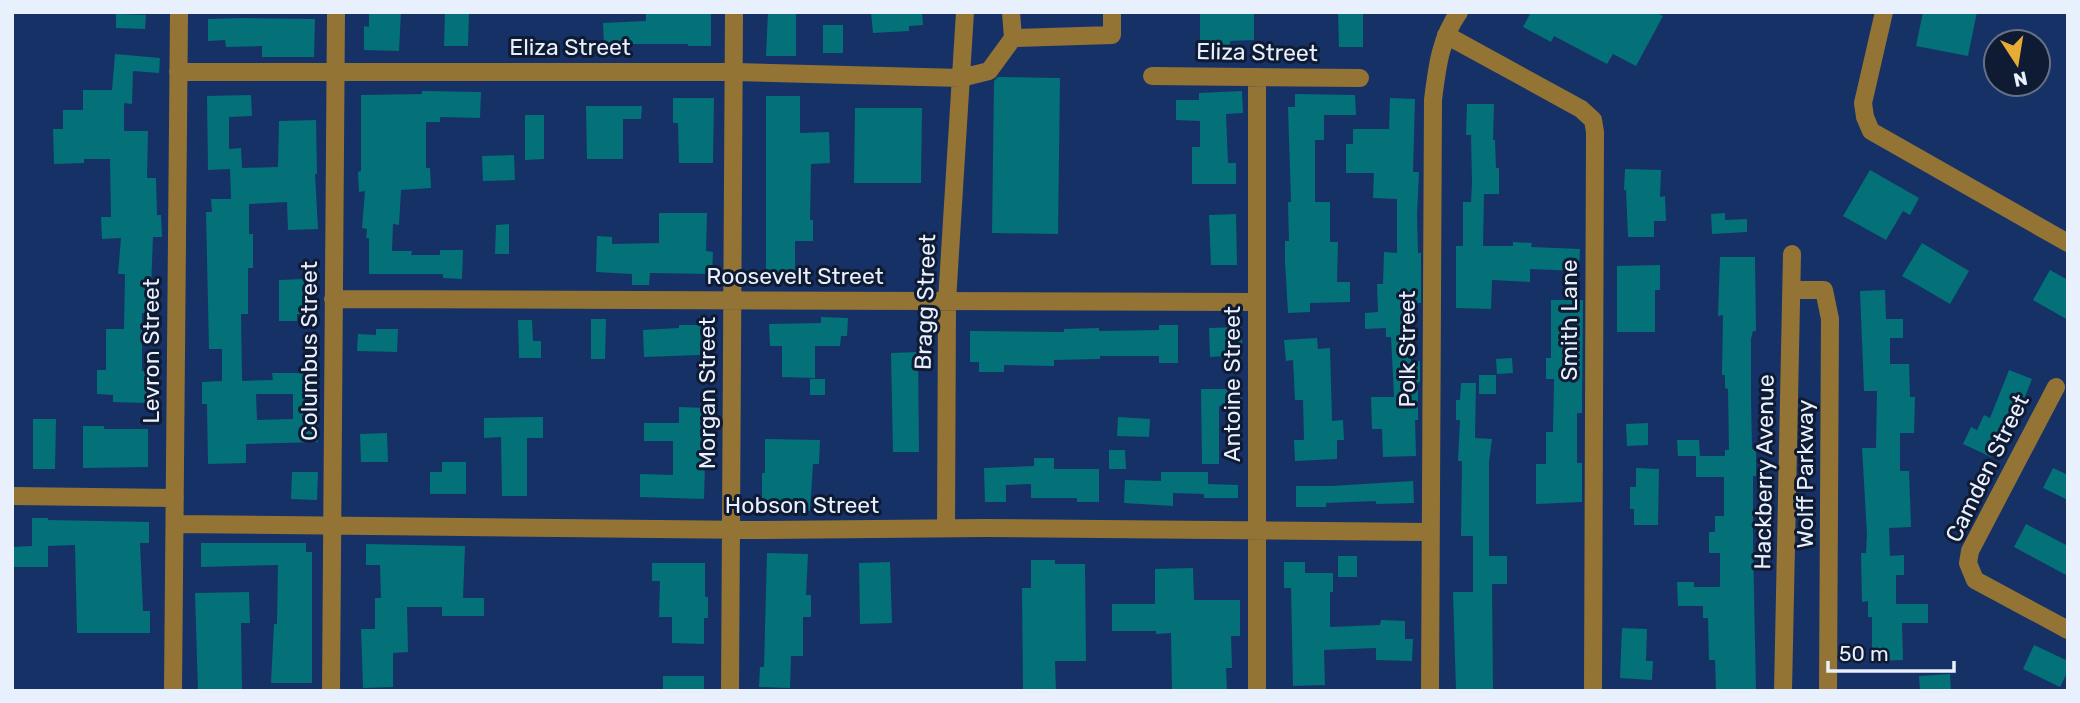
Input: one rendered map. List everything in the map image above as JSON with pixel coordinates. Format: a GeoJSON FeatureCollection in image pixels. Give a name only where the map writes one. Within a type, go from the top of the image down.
{"type":"FeatureCollection","features":[{"type":"Feature","properties":{"kind":"street","name":"Levron Street"},"geometry":{"type":"LineString","coordinates":[[173,691],[179,12]]}},
{"type":"Feature","properties":{"kind":"street","name":"Columbus Street"},"geometry":{"type":"LineString","coordinates":[[331,691],[335,12]]}},
{"type":"Feature","properties":{"kind":"street","name":"Morgan Street"},"geometry":{"type":"LineString","coordinates":[[730,691],[734,12]]}},
{"type":"Feature","properties":{"kind":"street","name":"Bragg Street"},"geometry":{"type":"LineString","coordinates":[[946,528],[947,301],[965,12]]}},
{"type":"Feature","properties":{"kind":"street"},"geometry":{"type":"LineString","coordinates":[[961,78],[989,71],[1013,38],[1011,12]]}},
{"type":"Feature","properties":{"kind":"street"},"geometry":{"type":"LineString","coordinates":[[1013,38],[1112,35],[1112,12]]}},
{"type":"Feature","properties":{"kind":"street","name":"Polk Street"},"geometry":{"type":"LineString","coordinates":[[1430,691],[1433,100],[1439,55],[1449,26],[1459,12]]}},
{"type":"Feature","properties":{"kind":"street"},"geometry":{"type":"LineString","coordinates":[[1884,12],[1863,103],[1864,117],[1871,131],[2068,243]]}},
{"type":"Feature","properties":{"kind":"street","name":"Smith Lane"},"geometry":{"type":"LineString","coordinates":[[1446,36],[1581,109],[1593,120],[1593,691]]}},
{"type":"Feature","properties":{"kind":"street","name":"Eliza Street"},"geometry":{"type":"LineString","coordinates":[[178,72],[734,72],[961,78]]}},
{"type":"Feature","properties":{"kind":"street","name":"Eliza Street"},"geometry":{"type":"LineString","coordinates":[[1152,76],[1360,78]]}},
{"type":"Feature","properties":{"kind":"street","name":"Antoine Street"},"geometry":{"type":"LineString","coordinates":[[1257,77],[1257,691]]}},
{"type":"Feature","properties":{"kind":"street","name":"Hackberry Avenue"},"geometry":{"type":"LineString","coordinates":[[1783,691],[1792,254]]}},
{"type":"Feature","properties":{"kind":"street","name":"Wolff Parkway"},"geometry":{"type":"LineString","coordinates":[[1792,290],[1824,290],[1830,319],[1828,691]]}},
{"type":"Feature","properties":{"kind":"street","name":"Roosevelt Street"},"geometry":{"type":"LineString","coordinates":[[333,299],[1257,302]]}},
{"type":"Feature","properties":{"kind":"street","name":"Camden Street"},"geometry":{"type":"LineString","coordinates":[[2056,387],[1970,551],[1970,572],[1976,580],[1990,589],[2068,630]]}},
{"type":"Feature","properties":{"kind":"street"},"geometry":{"type":"LineString","coordinates":[[12,496],[175,498]]}},
{"type":"Feature","properties":{"kind":"street","name":"Hobson Street"},"geometry":{"type":"LineString","coordinates":[[175,524],[731,530],[946,528],[1430,532]]}},
{"type":"Feature","properties":{"kind":"building"},"geometry":{"type":"Polygon","coordinates":[[[369,12],[401,12],[399,51],[364,50],[364,26],[369,27],[369,12]]]}},
{"type":"Feature","properties":{"kind":"building"},"geometry":{"type":"Polygon","coordinates":[[[445,12],[469,12],[468,46],[444,46],[445,12]]]}},
{"type":"Feature","properties":{"kind":"building"},"geometry":{"type":"Polygon","coordinates":[[[711,12],[711,46],[626,44],[626,47],[604,48],[603,23],[646,21],[646,13],[711,12]]]}},
{"type":"Feature","properties":{"kind":"building"},"geometry":{"type":"Polygon","coordinates":[[[768,12],[796,12],[796,56],[766,56],[768,12]]]}},
{"type":"Feature","properties":{"kind":"building"},"geometry":{"type":"Polygon","coordinates":[[[871,12],[922,12],[923,25],[909,26],[909,31],[873,33],[871,12]]]}},
{"type":"Feature","properties":{"kind":"building"},"geometry":{"type":"Polygon","coordinates":[[[1254,12],[1254,40],[1230,41],[1230,52],[1200,52],[1200,13],[1254,12]]]}},
{"type":"Feature","properties":{"kind":"building"},"geometry":{"type":"Polygon","coordinates":[[[1338,12],[1363,12],[1363,47],[1339,47],[1338,12]]]}},
{"type":"Feature","properties":{"kind":"building"},"geometry":{"type":"Polygon","coordinates":[[[1531,12],[1655,12],[1663,16],[1636,66],[1613,54],[1607,64],[1554,36],[1551,42],[1523,27],[1531,12]]]}},
{"type":"Feature","properties":{"kind":"building"},"geometry":{"type":"Polygon","coordinates":[[[1923,12],[1977,12],[1968,56],[1916,46],[1923,12]]]}},
{"type":"Feature","properties":{"kind":"building"},"geometry":{"type":"Polygon","coordinates":[[[116,14],[146,15],[145,29],[116,28],[116,14]]]}},
{"type":"Feature","properties":{"kind":"building"},"geometry":{"type":"Polygon","coordinates":[[[208,19],[315,19],[314,57],[262,57],[262,46],[226,47],[225,40],[208,41],[208,19]]]}},
{"type":"Feature","properties":{"kind":"building"},"geometry":{"type":"Polygon","coordinates":[[[823,25],[843,25],[843,53],[823,53],[823,25]]]}},
{"type":"Feature","properties":{"kind":"building"},"geometry":{"type":"Polygon","coordinates":[[[115,54],[160,58],[159,73],[133,71],[132,104],[124,103],[124,131],[148,131],[147,178],[156,178],[157,215],[161,215],[162,237],[153,237],[150,313],[142,313],[142,371],[147,371],[146,403],[113,402],[113,395],[97,394],[97,370],[106,370],[106,329],[124,329],[125,274],[118,274],[121,238],[102,239],[101,217],[111,217],[110,159],[84,159],[84,163],[54,164],[53,129],[63,129],[63,110],[83,110],[83,90],[112,90],[115,54]]]}},
{"type":"Feature","properties":{"kind":"building"},"geometry":{"type":"Polygon","coordinates":[[[998,77],[1060,78],[1058,234],[992,233],[994,81],[998,77]]]}},
{"type":"Feature","properties":{"kind":"building"},"geometry":{"type":"Polygon","coordinates":[[[422,91],[481,92],[480,118],[440,117],[440,122],[426,122],[426,168],[430,168],[431,188],[401,190],[399,225],[393,224],[392,251],[412,251],[411,255],[440,255],[440,250],[463,250],[462,279],[443,278],[443,274],[369,274],[369,238],[366,238],[367,229],[362,228],[365,191],[359,192],[358,172],[361,171],[361,95],[422,94],[422,91]]]}},
{"type":"Feature","properties":{"kind":"building"},"geometry":{"type":"Polygon","coordinates":[[[1242,91],[1243,113],[1226,114],[1228,163],[1236,163],[1236,184],[1192,184],[1192,147],[1200,147],[1200,121],[1176,120],[1176,100],[1199,100],[1199,93],[1242,91]]]}},
{"type":"Feature","properties":{"kind":"building"},"geometry":{"type":"Polygon","coordinates":[[[1295,94],[1355,95],[1356,115],[1324,115],[1324,140],[1315,140],[1315,202],[1330,202],[1330,242],[1338,242],[1337,282],[1350,282],[1350,302],[1310,303],[1310,312],[1288,313],[1285,241],[1289,241],[1288,202],[1291,202],[1288,107],[1295,107],[1295,94]]]}},
{"type":"Feature","properties":{"kind":"building"},"geometry":{"type":"Polygon","coordinates":[[[251,95],[252,116],[229,117],[229,149],[241,148],[242,168],[278,167],[279,121],[316,120],[318,229],[288,230],[287,202],[249,204],[249,234],[253,234],[253,268],[248,268],[248,314],[241,314],[242,381],[273,380],[272,373],[311,373],[312,419],[318,419],[318,442],[246,444],[246,463],[208,464],[207,404],[202,404],[202,382],[222,381],[222,349],[209,349],[206,212],[212,212],[211,199],[231,199],[230,169],[208,170],[207,96],[251,95]],[[256,394],[257,420],[293,419],[293,394],[256,394]]]}},
{"type":"Feature","properties":{"kind":"building"},"geometry":{"type":"Polygon","coordinates":[[[766,96],[800,96],[800,133],[829,132],[830,163],[811,164],[810,220],[813,220],[813,241],[795,241],[795,279],[766,279],[766,96]]]}},
{"type":"Feature","properties":{"kind":"building"},"geometry":{"type":"Polygon","coordinates":[[[673,98],[714,98],[713,163],[679,163],[678,123],[673,123],[673,98]]]}},
{"type":"Feature","properties":{"kind":"building"},"geometry":{"type":"Polygon","coordinates":[[[1390,98],[1415,99],[1413,172],[1419,172],[1417,215],[1418,253],[1421,253],[1421,303],[1409,304],[1411,361],[1420,361],[1420,382],[1418,420],[1415,420],[1416,456],[1383,457],[1382,429],[1372,429],[1371,397],[1394,397],[1391,337],[1386,337],[1386,328],[1365,329],[1365,313],[1378,312],[1377,284],[1383,284],[1384,252],[1397,253],[1397,199],[1373,198],[1374,173],[1346,173],[1346,144],[1353,144],[1353,129],[1389,129],[1390,98]]]}},
{"type":"Feature","properties":{"kind":"building"},"geometry":{"type":"Polygon","coordinates":[[[1467,104],[1494,104],[1493,140],[1496,168],[1499,168],[1499,194],[1484,194],[1483,246],[1513,246],[1513,242],[1532,243],[1531,247],[1580,249],[1579,271],[1530,269],[1530,282],[1492,280],[1491,309],[1456,308],[1456,246],[1463,246],[1463,202],[1471,202],[1471,135],[1466,135],[1467,104]]]}},
{"type":"Feature","properties":{"kind":"building"},"geometry":{"type":"Polygon","coordinates":[[[586,106],[642,106],[641,119],[623,119],[623,159],[587,159],[586,106]]]}},
{"type":"Feature","properties":{"kind":"building"},"geometry":{"type":"Polygon","coordinates":[[[855,108],[922,108],[921,183],[854,183],[855,108]]]}},
{"type":"Feature","properties":{"kind":"building"},"geometry":{"type":"Polygon","coordinates":[[[525,115],[544,115],[544,159],[525,160],[525,115]]]}},
{"type":"Feature","properties":{"kind":"building"},"geometry":{"type":"Polygon","coordinates":[[[514,155],[515,180],[483,181],[482,156],[514,155]]]}},
{"type":"Feature","properties":{"kind":"building"},"geometry":{"type":"Polygon","coordinates":[[[1625,169],[1661,170],[1660,197],[1665,196],[1666,221],[1654,221],[1654,237],[1628,237],[1625,169]]]}},
{"type":"Feature","properties":{"kind":"building"},"geometry":{"type":"Polygon","coordinates":[[[1870,170],[1919,198],[1910,215],[1903,211],[1886,240],[1843,216],[1870,170]]]}},
{"type":"Feature","properties":{"kind":"building"},"geometry":{"type":"Polygon","coordinates":[[[659,213],[707,213],[706,251],[713,252],[712,274],[650,273],[649,285],[632,285],[632,274],[596,272],[597,236],[612,237],[612,244],[659,243],[659,213]]]}},
{"type":"Feature","properties":{"kind":"building"},"geometry":{"type":"Polygon","coordinates":[[[1725,213],[1725,220],[1747,219],[1747,232],[1712,234],[1711,214],[1725,213]]]}},
{"type":"Feature","properties":{"kind":"building"},"geometry":{"type":"Polygon","coordinates":[[[1236,214],[1237,265],[1211,265],[1209,215],[1236,214]]]}},
{"type":"Feature","properties":{"kind":"building"},"geometry":{"type":"Polygon","coordinates":[[[509,224],[509,254],[495,254],[496,225],[509,224]]]}},
{"type":"Feature","properties":{"kind":"building"},"geometry":{"type":"Polygon","coordinates":[[[1922,243],[1969,271],[1950,304],[1902,276],[1922,243]]]}},
{"type":"Feature","properties":{"kind":"building"},"geometry":{"type":"Polygon","coordinates":[[[1720,257],[1755,257],[1756,331],[1753,331],[1751,339],[1751,400],[1752,449],[1756,449],[1756,476],[1753,476],[1753,542],[1756,691],[1716,691],[1715,660],[1709,660],[1708,618],[1703,618],[1703,606],[1678,606],[1677,582],[1694,582],[1694,587],[1720,587],[1720,553],[1709,553],[1709,532],[1715,532],[1715,516],[1724,516],[1724,477],[1696,477],[1696,456],[1725,456],[1725,450],[1729,450],[1728,389],[1725,388],[1725,375],[1722,375],[1723,315],[1718,316],[1720,257]]]}},
{"type":"Feature","properties":{"kind":"building"},"geometry":{"type":"Polygon","coordinates":[[[1660,265],[1660,290],[1655,290],[1655,332],[1617,332],[1617,266],[1660,265]]]}},
{"type":"Feature","properties":{"kind":"building"},"geometry":{"type":"Polygon","coordinates":[[[2050,270],[2068,280],[2068,320],[2033,300],[2050,270]]]}},
{"type":"Feature","properties":{"kind":"building"},"geometry":{"type":"Polygon","coordinates":[[[304,279],[304,289],[308,289],[308,314],[297,314],[297,321],[279,321],[279,280],[304,279]]]}},
{"type":"Feature","properties":{"kind":"building"},"geometry":{"type":"Polygon","coordinates":[[[1885,290],[1886,319],[1903,319],[1903,338],[1890,338],[1890,364],[1909,364],[1910,397],[1915,397],[1914,433],[1900,433],[1900,471],[1909,471],[1911,527],[1889,528],[1890,556],[1904,555],[1904,575],[1896,575],[1896,604],[1928,604],[1928,623],[1902,623],[1903,660],[1872,661],[1872,617],[1868,617],[1868,601],[1862,602],[1861,553],[1866,553],[1867,534],[1862,448],[1876,448],[1877,391],[1864,391],[1860,291],[1885,290]]]}},
{"type":"Feature","properties":{"kind":"building"},"geometry":{"type":"Polygon","coordinates":[[[1551,300],[1583,300],[1582,413],[1577,413],[1577,463],[1582,463],[1582,502],[1536,504],[1536,464],[1546,464],[1546,432],[1553,432],[1554,379],[1546,379],[1546,358],[1551,358],[1551,300]]]}},
{"type":"Feature","properties":{"kind":"building"},"geometry":{"type":"Polygon","coordinates":[[[821,317],[848,318],[847,336],[841,336],[840,346],[815,346],[815,378],[782,377],[782,346],[770,346],[769,324],[821,323],[821,317]]]}},
{"type":"Feature","properties":{"kind":"building"},"geometry":{"type":"Polygon","coordinates":[[[591,319],[606,319],[605,359],[591,359],[591,319]]]}},
{"type":"Feature","properties":{"kind":"building"},"geometry":{"type":"Polygon","coordinates":[[[518,320],[532,320],[533,341],[541,341],[541,358],[519,358],[518,320]]]}},
{"type":"Feature","properties":{"kind":"building"},"geometry":{"type":"Polygon","coordinates":[[[679,325],[701,325],[700,355],[644,357],[643,330],[679,328],[679,325]]]}},
{"type":"Feature","properties":{"kind":"building"},"geometry":{"type":"Polygon","coordinates":[[[1159,325],[1178,325],[1178,363],[1159,363],[1159,356],[1100,356],[1100,359],[1054,360],[1054,366],[1004,365],[1004,372],[979,372],[979,362],[970,362],[970,331],[1064,332],[1064,329],[1099,328],[1099,331],[1159,330],[1159,325]]]}},
{"type":"Feature","properties":{"kind":"building"},"geometry":{"type":"Polygon","coordinates":[[[1241,327],[1243,355],[1210,357],[1209,328],[1241,327]]]}},
{"type":"Feature","properties":{"kind":"building"},"geometry":{"type":"Polygon","coordinates":[[[376,329],[398,329],[397,352],[357,351],[358,334],[376,335],[376,329]]]}},
{"type":"Feature","properties":{"kind":"building"},"geometry":{"type":"Polygon","coordinates":[[[1317,338],[1318,349],[1330,348],[1332,421],[1343,420],[1344,440],[1337,440],[1337,459],[1295,461],[1294,440],[1304,440],[1303,400],[1295,400],[1293,360],[1286,361],[1284,340],[1317,338]]]}},
{"type":"Feature","properties":{"kind":"building"},"geometry":{"type":"Polygon","coordinates":[[[918,352],[919,452],[893,452],[891,353],[918,352]]]}},
{"type":"Feature","properties":{"kind":"building"},"geometry":{"type":"Polygon","coordinates":[[[1512,358],[1513,373],[1497,374],[1496,359],[1512,358]]]}},
{"type":"Feature","properties":{"kind":"building"},"geometry":{"type":"Polygon","coordinates":[[[2009,370],[2032,379],[2017,417],[2012,415],[1991,457],[1963,444],[1971,427],[1977,430],[1984,415],[1990,418],[2009,370]]]}},
{"type":"Feature","properties":{"kind":"building"},"geometry":{"type":"Polygon","coordinates":[[[1479,375],[1496,375],[1496,394],[1479,394],[1479,375]]]}},
{"type":"Feature","properties":{"kind":"building"},"geometry":{"type":"Polygon","coordinates":[[[810,379],[825,379],[825,395],[810,395],[810,379]]]}},
{"type":"Feature","properties":{"kind":"building"},"geometry":{"type":"Polygon","coordinates":[[[1461,383],[1476,383],[1475,438],[1492,439],[1489,462],[1489,556],[1507,556],[1507,584],[1492,584],[1493,690],[1456,690],[1453,592],[1473,592],[1473,536],[1461,536],[1462,461],[1458,461],[1460,420],[1456,420],[1456,400],[1460,400],[1461,383]]]}},
{"type":"Feature","properties":{"kind":"building"},"geometry":{"type":"Polygon","coordinates":[[[1201,389],[1230,389],[1230,393],[1242,393],[1242,406],[1219,406],[1219,464],[1202,464],[1201,389]]]}},
{"type":"Feature","properties":{"kind":"building"},"geometry":{"type":"Polygon","coordinates":[[[679,407],[707,408],[707,440],[712,440],[712,463],[705,463],[704,499],[640,497],[640,474],[673,475],[673,441],[644,441],[644,423],[679,423],[679,407]]]}},
{"type":"Feature","properties":{"kind":"building"},"geometry":{"type":"Polygon","coordinates":[[[543,417],[543,438],[527,438],[527,496],[502,496],[501,437],[484,438],[484,418],[543,417]]]}},
{"type":"Feature","properties":{"kind":"building"},"geometry":{"type":"Polygon","coordinates":[[[1118,417],[1150,419],[1149,437],[1117,436],[1118,417]]]}},
{"type":"Feature","properties":{"kind":"building"},"geometry":{"type":"Polygon","coordinates":[[[33,419],[56,419],[55,469],[33,469],[33,419]]]}},
{"type":"Feature","properties":{"kind":"building"},"geometry":{"type":"Polygon","coordinates":[[[1648,423],[1648,445],[1627,446],[1626,424],[1648,423]]]}},
{"type":"Feature","properties":{"kind":"building"},"geometry":{"type":"Polygon","coordinates":[[[83,426],[148,429],[148,467],[83,468],[83,426]]]}},
{"type":"Feature","properties":{"kind":"building"},"geometry":{"type":"Polygon","coordinates":[[[387,433],[388,462],[361,462],[360,434],[387,433]]]}},
{"type":"Feature","properties":{"kind":"building"},"geometry":{"type":"Polygon","coordinates":[[[765,439],[820,440],[819,464],[813,464],[810,511],[762,509],[765,439]]]}},
{"type":"Feature","properties":{"kind":"building"},"geometry":{"type":"Polygon","coordinates":[[[1677,440],[1699,440],[1700,456],[1678,456],[1677,440]]]}},
{"type":"Feature","properties":{"kind":"building"},"geometry":{"type":"Polygon","coordinates":[[[1109,450],[1125,450],[1126,469],[1109,469],[1109,450]]]}},
{"type":"Feature","properties":{"kind":"building"},"geometry":{"type":"Polygon","coordinates":[[[1034,458],[1054,458],[1054,469],[1099,469],[1099,502],[1077,502],[1077,498],[1031,498],[1031,484],[1006,485],[1006,502],[985,502],[984,468],[1034,466],[1034,458]]]}},
{"type":"Feature","properties":{"kind":"building"},"geometry":{"type":"Polygon","coordinates":[[[442,462],[466,462],[466,494],[430,494],[430,472],[442,472],[442,462]]]}},
{"type":"Feature","properties":{"kind":"building"},"geometry":{"type":"Polygon","coordinates":[[[1636,468],[1659,469],[1658,525],[1634,525],[1634,509],[1630,509],[1630,487],[1636,487],[1636,468]]]}},
{"type":"Feature","properties":{"kind":"building"},"geometry":{"type":"Polygon","coordinates":[[[2053,468],[2068,475],[2068,500],[2043,488],[2053,468]]]}},
{"type":"Feature","properties":{"kind":"building"},"geometry":{"type":"Polygon","coordinates":[[[292,472],[318,472],[317,500],[291,499],[292,472]]]}},
{"type":"Feature","properties":{"kind":"building"},"geometry":{"type":"Polygon","coordinates":[[[1161,472],[1208,472],[1208,484],[1238,485],[1238,498],[1204,498],[1204,494],[1173,493],[1173,506],[1124,503],[1125,480],[1161,481],[1161,472]]]}},
{"type":"Feature","properties":{"kind":"building"},"geometry":{"type":"Polygon","coordinates":[[[1413,481],[1414,503],[1376,504],[1376,501],[1326,503],[1326,507],[1296,507],[1296,486],[1413,481]]]}},
{"type":"Feature","properties":{"kind":"building"},"geometry":{"type":"Polygon","coordinates":[[[32,518],[149,522],[149,543],[140,543],[143,611],[150,611],[150,633],[77,633],[75,545],[48,546],[48,567],[12,567],[12,547],[32,546],[32,518]]]}},
{"type":"Feature","properties":{"kind":"building"},"geometry":{"type":"Polygon","coordinates":[[[2026,524],[2068,546],[2068,576],[2014,547],[2026,524]]]}},
{"type":"Feature","properties":{"kind":"building"},"geometry":{"type":"Polygon","coordinates":[[[201,543],[306,543],[306,552],[312,552],[312,683],[271,683],[274,624],[277,624],[278,565],[201,567],[201,543]]]}},
{"type":"Feature","properties":{"kind":"building"},"geometry":{"type":"Polygon","coordinates":[[[366,544],[465,546],[463,598],[484,598],[484,616],[442,616],[442,607],[407,607],[408,652],[393,653],[393,687],[363,688],[361,629],[375,629],[375,598],[381,598],[380,565],[366,565],[366,544]]]}},
{"type":"Feature","properties":{"kind":"building"},"geometry":{"type":"Polygon","coordinates":[[[767,553],[808,554],[806,595],[811,595],[811,617],[803,617],[803,656],[791,656],[790,688],[759,687],[760,667],[764,667],[767,553]]]}},
{"type":"Feature","properties":{"kind":"building"},"geometry":{"type":"Polygon","coordinates":[[[1338,556],[1357,556],[1357,577],[1338,577],[1338,556]]]}},
{"type":"Feature","properties":{"kind":"building"},"geometry":{"type":"Polygon","coordinates":[[[1031,560],[1055,560],[1055,564],[1085,564],[1086,661],[1055,661],[1056,691],[1023,691],[1022,588],[1031,588],[1031,560]]]}},
{"type":"Feature","properties":{"kind":"building"},"geometry":{"type":"Polygon","coordinates":[[[890,562],[892,623],[860,624],[859,563],[890,562]]]}},
{"type":"Feature","properties":{"kind":"building"},"geometry":{"type":"Polygon","coordinates":[[[1284,562],[1305,562],[1305,573],[1333,573],[1330,627],[1380,625],[1381,620],[1405,621],[1405,639],[1413,639],[1412,661],[1376,660],[1376,648],[1324,650],[1325,685],[1293,686],[1291,588],[1284,588],[1284,562]]]}},
{"type":"Feature","properties":{"kind":"building"},"geometry":{"type":"Polygon","coordinates":[[[652,563],[705,563],[708,618],[704,618],[704,644],[672,643],[672,617],[659,617],[660,581],[652,581],[652,563]]]}},
{"type":"Feature","properties":{"kind":"building"},"geometry":{"type":"Polygon","coordinates":[[[1193,568],[1194,600],[1240,600],[1240,636],[1231,636],[1232,668],[1226,668],[1227,691],[1172,691],[1171,633],[1112,631],[1112,604],[1155,604],[1155,569],[1193,568]]]}},
{"type":"Feature","properties":{"kind":"building"},"geometry":{"type":"Polygon","coordinates":[[[249,592],[250,623],[241,623],[242,691],[198,691],[195,593],[249,592]]]}},
{"type":"Feature","properties":{"kind":"building"},"geometry":{"type":"Polygon","coordinates":[[[1622,628],[1647,629],[1646,661],[1653,661],[1652,680],[1620,678],[1622,628]]]}},
{"type":"Feature","properties":{"kind":"building"},"geometry":{"type":"Polygon","coordinates":[[[2034,645],[2068,661],[2068,671],[2060,687],[2023,669],[2034,645]]]}},
{"type":"Feature","properties":{"kind":"building"},"geometry":{"type":"Polygon","coordinates":[[[1950,674],[1951,691],[1920,691],[1919,676],[1950,674]]]}},
{"type":"Feature","properties":{"kind":"building"},"geometry":{"type":"Polygon","coordinates":[[[663,676],[704,676],[704,691],[663,691],[663,676]]]}}]}
